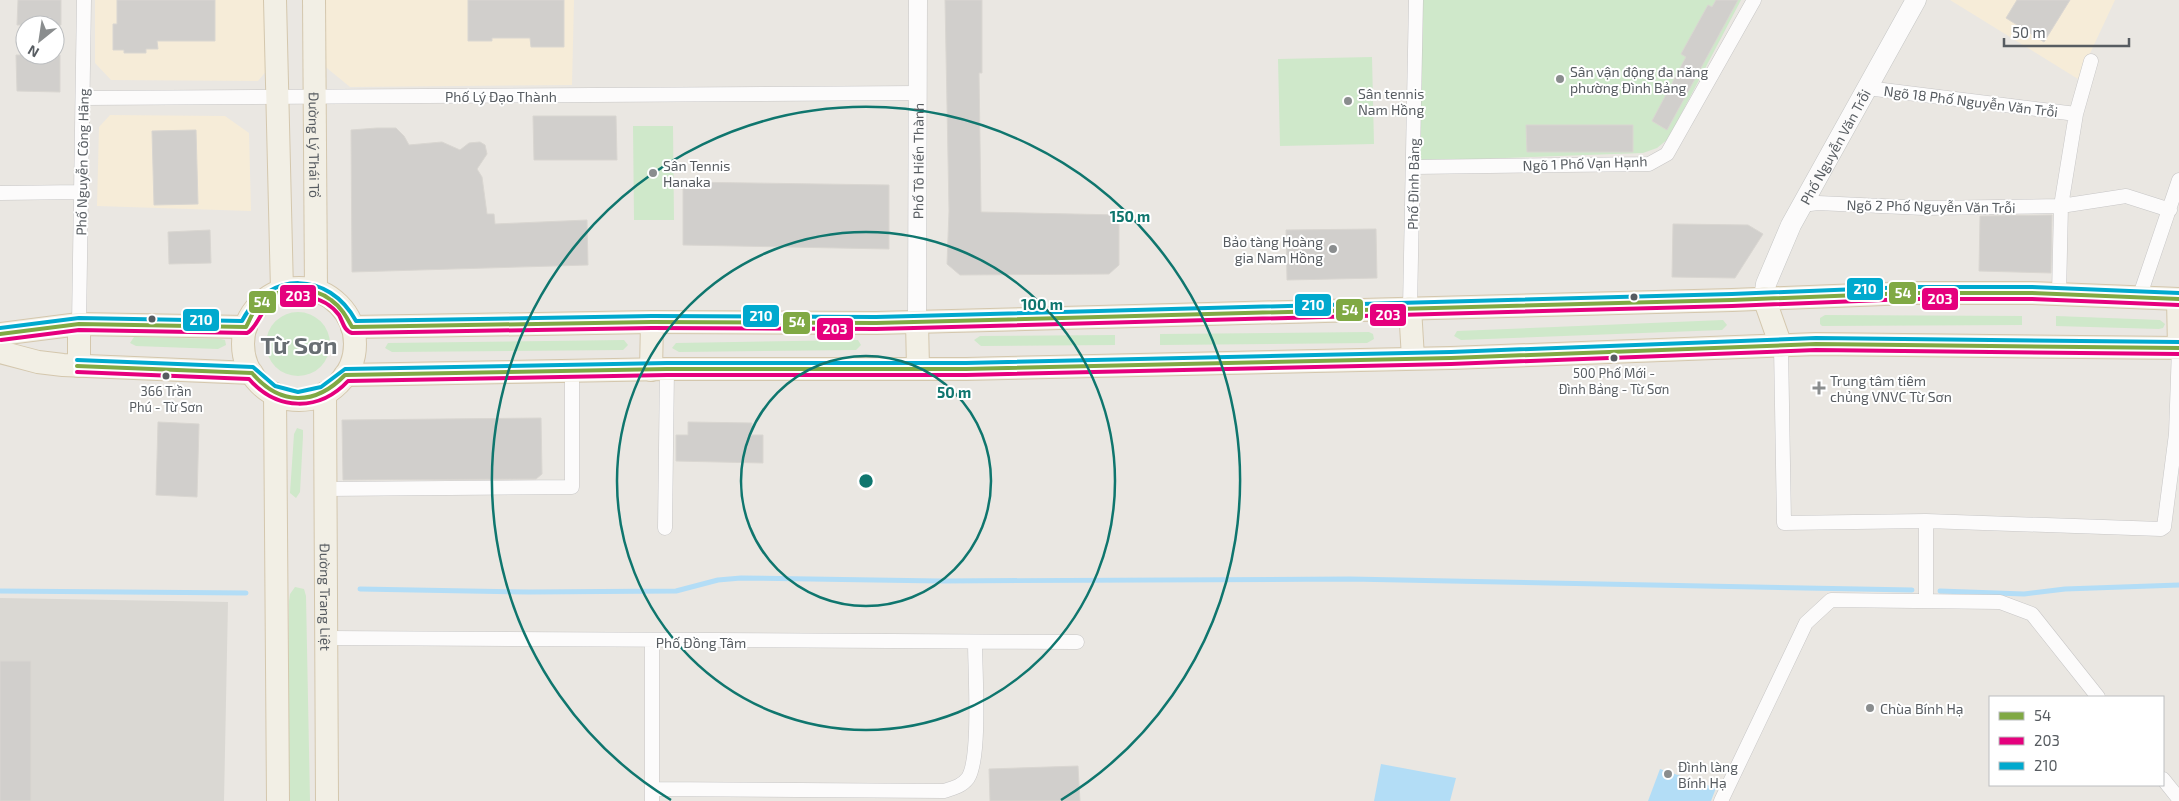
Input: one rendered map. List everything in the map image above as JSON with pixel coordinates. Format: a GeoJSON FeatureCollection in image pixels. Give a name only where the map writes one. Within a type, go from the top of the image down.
{"type":"FeatureCollection","features":[{"type":"Feature","properties":{"kind":"main road"},"geometry":{"type":"LineString","coordinates":[[275,0],[282,291]]}},
{"type":"Feature","properties":{"kind":"main road","name":"Đường Lý Thái Tổ"},"geometry":{"type":"LineString","coordinates":[[314,0],[316,291]]}},
{"type":"Feature","properties":{"kind":"main road","name":"Phố Nguyễn Văn Trỗi"},"geometry":{"type":"LineString","coordinates":[[1764,298],[1766,284],[1802,205],[1916,0]]}},
{"type":"Feature","properties":{"kind":"main road"},"geometry":{"type":"LineString","coordinates":[[302,288],[316,291],[328,296],[339,305],[352,327],[354,350],[351,363],[345,375],[336,385],[324,393],[300,399],[275,394],[262,385],[252,373],[244,349],[246,327],[258,306],[270,296],[282,291],[302,288]]}},
{"type":"Feature","properties":{"kind":"main road"},"geometry":{"type":"LineString","coordinates":[[345,375],[918,368],[1413,358],[1816,344],[2179,348],[2179,300],[2059,294],[1909,294],[917,322],[652,322],[352,327]]}},
{"type":"Feature","properties":{"kind":"main road"},"geometry":{"type":"LineString","coordinates":[[1764,298],[1781,346]]}},
{"type":"Feature","properties":{"kind":"main road"},"geometry":{"type":"LineString","coordinates":[[1410,308],[1413,358]]}},
{"type":"Feature","properties":{"kind":"main road"},"geometry":{"type":"LineString","coordinates":[[652,322],[659,370]]}},
{"type":"Feature","properties":{"kind":"main road"},"geometry":{"type":"LineString","coordinates":[[917,322],[918,368]]}},
{"type":"Feature","properties":{"kind":"main road"},"geometry":{"type":"LineString","coordinates":[[0,334],[79,324],[246,327]]}},
{"type":"Feature","properties":{"kind":"main road"},"geometry":{"type":"LineString","coordinates":[[79,324],[79,366]]}},
{"type":"Feature","properties":{"kind":"main road"},"geometry":{"type":"LineString","coordinates":[[38,362],[40,330]]}},
{"type":"Feature","properties":{"kind":"main road"},"geometry":{"type":"LineString","coordinates":[[0,352],[38,362],[79,366],[252,373]]}},
{"type":"Feature","properties":{"kind":"main road","name":"Đường Trang Liệt"},"geometry":{"type":"LineString","coordinates":[[324,393],[327,801]]}},
{"type":"Feature","properties":{"kind":"main road"},"geometry":{"type":"LineString","coordinates":[[275,394],[278,801]]}},
{"type":"Feature","properties":{"kind":"street","name":"Phố Nguyễn Công Hãng"},"geometry":{"type":"LineString","coordinates":[[79,324],[84,0]]}},
{"type":"Feature","properties":{"kind":"street","name":"Phố Tô Hiến Thành"},"geometry":{"type":"LineString","coordinates":[[917,322],[918,0]]}},
{"type":"Feature","properties":{"kind":"street","name":"Phố Đình Bảng"},"geometry":{"type":"LineString","coordinates":[[1410,308],[1416,0]]}},
{"type":"Feature","properties":{"kind":"street","name":"Ngõ 1 Phố Vạn Hạnh"},"geometry":{"type":"LineString","coordinates":[[1414,167],[1649,164],[1667,154],[1754,0]]}},
{"type":"Feature","properties":{"kind":"street"},"geometry":{"type":"LineString","coordinates":[[2059,294],[2061,206],[2076,114],[2091,61]]}},
{"type":"Feature","properties":{"kind":"street","name":"Ngõ 18 Phố Nguyễn Văn Trỗi"},"geometry":{"type":"LineString","coordinates":[[1867,88],[2076,114]]}},
{"type":"Feature","properties":{"kind":"street","name":"Phố Lý Đạo Thành"},"geometry":{"type":"LineString","coordinates":[[83,98],[919,93]]}},
{"type":"Feature","properties":{"kind":"street"},"geometry":{"type":"LineString","coordinates":[[2139,298],[2179,180]]}},
{"type":"Feature","properties":{"kind":"street"},"geometry":{"type":"LineString","coordinates":[[0,193],[82,192]]}},
{"type":"Feature","properties":{"kind":"street","name":"Ngõ 2 Phố Nguyễn Văn Trỗi"},"geometry":{"type":"LineString","coordinates":[[1802,205],[1818,203],[1924,208],[2061,206],[2126,196],[2170,210]]}},
{"type":"Feature","properties":{"kind":"street"},"geometry":{"type":"LineString","coordinates":[[1781,346],[1784,524],[1926,520],[2161,529],[2164,527],[2176,434],[2179,348]]}},
{"type":"Feature","properties":{"kind":"street"},"geometry":{"type":"LineString","coordinates":[[659,370],[668,454],[665,528]]}},
{"type":"Feature","properties":{"kind":"street"},"geometry":{"type":"LineString","coordinates":[[325,489],[572,488],[572,371]]}},
{"type":"Feature","properties":{"kind":"street"},"geometry":{"type":"LineString","coordinates":[[1926,520],[1926,601]]}},
{"type":"Feature","properties":{"kind":"street"},"geometry":{"type":"LineString","coordinates":[[1721,801],[1806,623],[1831,600],[2000,602],[2032,614],[2097,696]]}},
{"type":"Feature","properties":{"kind":"street","name":"Phố Đồng Tâm"},"geometry":{"type":"LineString","coordinates":[[326,638],[652,642],[1076,642]]}},
{"type":"Feature","properties":{"kind":"street"},"geometry":{"type":"LineString","coordinates":[[652,642],[652,795],[944,791],[957,787],[968,778],[975,757],[975,642]]}},
{"type":"Feature","properties":{"kind":"street"},"geometry":{"type":"LineString","coordinates":[[2164,780],[2179,799]]}},
{"type":"Feature","properties":{"kind":"shaded area"},"geometry":{"type":"Polygon","coordinates":[[[95,0],[268,0],[268,69],[258,81],[111,80],[95,63],[95,0]]]}},
{"type":"Feature","properties":{"kind":"shaded area"},"geometry":{"type":"Polygon","coordinates":[[[323,0],[574,0],[572,85],[350,87],[322,64],[323,0]]]}},
{"type":"Feature","properties":{"kind":"shaded area"},"geometry":{"type":"Polygon","coordinates":[[[1950,0],[2115,0],[2078,79],[1950,0]]]}},
{"type":"Feature","properties":{"kind":"shaded area"},"geometry":{"type":"Polygon","coordinates":[[[110,115],[225,116],[249,133],[251,211],[97,206],[99,127],[110,115]]]}},
{"type":"Feature","properties":{"kind":"shaded area"},"geometry":{"type":"Polygon","coordinates":[[[0,598],[228,602],[224,801],[0,801],[0,598]]]}},
{"type":"Feature","properties":{"kind":"green space","name":"Sân vận động đa năng phường Đình Bảng"},"geometry":{"type":"Polygon","coordinates":[[[1421,0],[1741,0],[1668,139],[1657,148],[1643,153],[1419,161],[1421,0]]]}},
{"type":"Feature","properties":{"kind":"green space"},"geometry":{"type":"Polygon","coordinates":[[[1372,57],[1374,144],[1280,146],[1278,59],[1372,57]]]}},
{"type":"Feature","properties":{"kind":"green space","name":"Sân Tennis Hanaka"},"geometry":{"type":"Polygon","coordinates":[[[633,126],[673,126],[674,220],[634,220],[633,126]]]}},
{"type":"Feature","properties":{"kind":"green space"},"geometry":{"type":"Polygon","coordinates":[[[298,312],[316,317],[321,321],[325,326],[330,344],[325,362],[321,367],[316,371],[298,376],[280,371],[275,367],[271,362],[266,344],[271,326],[275,321],[280,317],[298,312]]]}},
{"type":"Feature","properties":{"kind":"green space"},"geometry":{"type":"Polygon","coordinates":[[[1825,315],[2022,316],[2022,325],[1822,326],[1820,318],[1825,315]]]}},
{"type":"Feature","properties":{"kind":"green space"},"geometry":{"type":"Polygon","coordinates":[[[2056,316],[2160,320],[2165,324],[2163,328],[2159,329],[2056,326],[2056,316]]]}},
{"type":"Feature","properties":{"kind":"green space"},"geometry":{"type":"Polygon","coordinates":[[[1723,320],[1727,325],[1722,330],[1461,340],[1454,336],[1457,331],[1723,320]]]}},
{"type":"Feature","properties":{"kind":"green space"},"geometry":{"type":"Polygon","coordinates":[[[1369,332],[1373,334],[1374,339],[1367,343],[1160,345],[1160,334],[1369,332]]]}},
{"type":"Feature","properties":{"kind":"green space"},"geometry":{"type":"Polygon","coordinates":[[[1115,335],[1115,345],[981,346],[974,340],[980,336],[1115,335]]]}},
{"type":"Feature","properties":{"kind":"green space"},"geometry":{"type":"Polygon","coordinates":[[[134,337],[221,339],[225,340],[226,345],[218,349],[136,346],[130,343],[134,337]]]}},
{"type":"Feature","properties":{"kind":"green space"},"geometry":{"type":"Polygon","coordinates":[[[624,340],[628,345],[623,350],[392,352],[385,348],[388,343],[624,340]]]}},
{"type":"Feature","properties":{"kind":"green space"},"geometry":{"type":"Polygon","coordinates":[[[858,340],[861,345],[856,350],[679,352],[672,348],[676,343],[858,340]]]}},
{"type":"Feature","properties":{"kind":"green space"},"geometry":{"type":"Polygon","coordinates":[[[297,428],[303,430],[303,436],[300,492],[296,498],[290,493],[294,434],[297,428]]]}},
{"type":"Feature","properties":{"kind":"green space"},"geometry":{"type":"Polygon","coordinates":[[[295,587],[304,589],[306,596],[310,801],[288,801],[289,601],[290,594],[295,587]]]}},
{"type":"Feature","properties":{"kind":"water"},"geometry":{"type":"Polygon","coordinates":[[[1381,764],[1456,778],[1450,801],[1374,801],[1381,764]]]}},
{"type":"Feature","properties":{"kind":"water","name":"Đình làng Bính Hạ"},"geometry":{"type":"Polygon","coordinates":[[[1660,769],[1716,788],[1711,801],[1648,801],[1660,769]]]}},
{"type":"Feature","properties":{"kind":"building"},"geometry":{"type":"Polygon","coordinates":[[[18,0],[61,0],[61,15],[17,15],[18,0]]]}},
{"type":"Feature","properties":{"kind":"building"},"geometry":{"type":"Polygon","coordinates":[[[117,0],[215,0],[215,41],[157,41],[158,49],[146,49],[146,53],[124,53],[124,50],[113,50],[113,24],[117,24],[117,0]]]}},
{"type":"Feature","properties":{"kind":"building"},"geometry":{"type":"Polygon","coordinates":[[[468,0],[564,0],[564,47],[531,47],[530,38],[492,38],[492,41],[468,41],[468,0]]]}},
{"type":"Feature","properties":{"kind":"building"},"geometry":{"type":"Polygon","coordinates":[[[945,0],[982,0],[982,73],[979,73],[981,212],[1119,215],[1119,265],[1109,274],[960,275],[947,264],[949,211],[945,0]]]}},
{"type":"Feature","properties":{"kind":"building"},"geometry":{"type":"Polygon","coordinates":[[[1716,0],[1738,0],[1667,130],[1652,121],[1686,57],[1681,54],[1708,5],[1712,7],[1716,0]]]}},
{"type":"Feature","properties":{"kind":"building"},"geometry":{"type":"Polygon","coordinates":[[[2017,0],[2070,0],[2044,42],[2006,18],[2017,0]]]}},
{"type":"Feature","properties":{"kind":"building"},"geometry":{"type":"Polygon","coordinates":[[[16,65],[60,65],[60,92],[17,91],[16,65]]]}},
{"type":"Feature","properties":{"kind":"building"},"geometry":{"type":"Polygon","coordinates":[[[533,116],[616,116],[617,160],[534,160],[533,116]]]}},
{"type":"Feature","properties":{"kind":"building"},"geometry":{"type":"Polygon","coordinates":[[[1526,125],[1633,125],[1633,152],[1527,152],[1526,125]]]}},
{"type":"Feature","properties":{"kind":"building"},"geometry":{"type":"Polygon","coordinates":[[[396,128],[409,145],[442,142],[460,150],[469,143],[480,142],[485,145],[487,154],[477,169],[482,177],[487,214],[494,214],[495,224],[587,220],[588,265],[352,272],[351,130],[396,128]]]}},
{"type":"Feature","properties":{"kind":"building"},"geometry":{"type":"Polygon","coordinates":[[[196,130],[198,204],[154,205],[152,131],[196,130]]]}},
{"type":"Feature","properties":{"kind":"building"},"geometry":{"type":"Polygon","coordinates":[[[683,182],[889,185],[889,249],[683,245],[683,182]]]}},
{"type":"Feature","properties":{"kind":"building"},"geometry":{"type":"Polygon","coordinates":[[[2052,215],[2051,273],[1979,271],[1980,216],[2052,215]]]}},
{"type":"Feature","properties":{"kind":"building"},"geometry":{"type":"Polygon","coordinates":[[[1673,224],[1748,225],[1763,234],[1735,278],[1672,277],[1673,224]]]}},
{"type":"Feature","properties":{"kind":"building"},"geometry":{"type":"Polygon","coordinates":[[[1376,229],[1377,278],[1287,280],[1286,230],[1376,229]]]}},
{"type":"Feature","properties":{"kind":"building"},"geometry":{"type":"Polygon","coordinates":[[[210,230],[211,263],[169,264],[168,232],[210,230]]]}},
{"type":"Feature","properties":{"kind":"building"},"geometry":{"type":"Polygon","coordinates":[[[541,418],[542,474],[536,479],[343,480],[342,420],[541,418]]]}},
{"type":"Feature","properties":{"kind":"building"},"geometry":{"type":"Polygon","coordinates":[[[158,422],[199,424],[197,497],[156,495],[158,422]]]}},
{"type":"Feature","properties":{"kind":"building"},"geometry":{"type":"Polygon","coordinates":[[[688,422],[752,423],[751,435],[763,435],[763,463],[676,461],[676,435],[688,435],[688,422]]]}},
{"type":"Feature","properties":{"kind":"building"},"geometry":{"type":"Polygon","coordinates":[[[0,661],[31,661],[31,801],[0,801],[0,661]]]}},
{"type":"Feature","properties":{"kind":"building"},"geometry":{"type":"Polygon","coordinates":[[[1078,766],[1080,801],[990,801],[989,769],[1078,766]]]}},
{"type":"Feature","properties":{"kind":"waterway"},"geometry":{"type":"LineString","coordinates":[[360,589],[529,592],[676,591],[718,580],[741,578],[939,581],[1350,579],[1912,590]]}},
{"type":"Feature","properties":{"kind":"waterway"},"geometry":{"type":"LineString","coordinates":[[1940,591],[2024,594],[2065,589],[2179,585]]}},
{"type":"Feature","properties":{"kind":"waterway"},"geometry":{"type":"LineString","coordinates":[[0,591],[246,593]]}},
{"type":"Feature","properties":{"kind":"transit line","name":"210"},"geometry":{"type":"LineString","coordinates":[[0,328],[79,318],[242,321],[253,304],[267,292],[282,285],[299,283],[315,286],[330,293],[344,305],[356,321],[652,316],[876,317],[1732,294],[1909,287],[2032,287],[2179,293]]}},
{"type":"Feature","properties":{"kind":"transit line","name":"54"},"geometry":{"type":"LineString","coordinates":[[0,334],[79,324],[246,327],[252,314],[262,302],[271,296],[291,290],[312,291],[331,300],[345,315],[352,327],[652,322],[876,323],[1732,300],[1909,293],[2032,293],[2179,299]]}},
{"type":"Feature","properties":{"kind":"transit line","name":"203"},"geometry":{"type":"LineString","coordinates":[[1,340],[79,330],[247,333],[271,303],[279,299],[298,296],[316,299],[333,308],[339,315],[345,328],[352,333],[652,328],[876,329],[1732,306],[1909,299],[2032,299],[2179,305]]}},
{"type":"Feature","properties":{"kind":"transit line","name":"210"},"geometry":{"type":"LineString","coordinates":[[77,360],[253,367],[275,386],[298,392],[321,387],[345,369],[667,363],[966,363],[1451,352],[1816,338],[2179,342]]}},
{"type":"Feature","properties":{"kind":"transit line","name":"54"},"geometry":{"type":"LineString","coordinates":[[77,366],[252,373],[274,392],[298,398],[310,397],[322,392],[334,385],[345,375],[667,369],[966,369],[1451,358],[1816,344],[2179,348]]}},
{"type":"Feature","properties":{"kind":"transit line","name":"203"},"geometry":{"type":"LineString","coordinates":[[77,372],[249,379],[260,390],[272,397],[298,404],[324,398],[337,391],[348,381],[667,375],[966,375],[1451,364],[1816,350],[2179,354]]}},
{"type":"Feature","properties":{"kind":"place","name":"Sân vận động đa năng phường Đình Bảng"},"geometry":{"type":"Point","coordinates":[1560,79]}},
{"type":"Feature","properties":{"kind":"place","name":"Sân tennis Nam Hồng"},"geometry":{"type":"Point","coordinates":[1348,101]}},
{"type":"Feature","properties":{"kind":"place","name":"Sân Tennis Hanaka"},"geometry":{"type":"Point","coordinates":[653,173]}},
{"type":"Feature","properties":{"kind":"place","name":"Bảo tàng Hoàng gia Nam Hồng"},"geometry":{"type":"Point","coordinates":[1333,249]}},
{"type":"Feature","properties":{"kind":"place","name":"500 Phố Mới - Đình Bảng - Từ Sơn"},"geometry":{"type":"Point","coordinates":[1614,358]}},
{"type":"Feature","properties":{"kind":"place","name":"366 Trần Phú - Từ Sơn"},"geometry":{"type":"Point","coordinates":[166,376]}},
{"type":"Feature","properties":{"kind":"place","name":"Trung tâm tiêm chủng VNVC Từ Sơn"},"geometry":{"type":"Point","coordinates":[1819,388]}},
{"type":"Feature","properties":{"kind":"place","name":"Chùa Bính Hạ"},"geometry":{"type":"Point","coordinates":[1870,708]}},
{"type":"Feature","properties":{"kind":"place","name":"Đình làng Bính Hạ"},"geometry":{"type":"Point","coordinates":[1668,774]}},
{"type":"Feature","properties":{"kind":"district","name":"Từ Sơn"},"geometry":{"type":"Point","coordinates":[299,344]}}]}
